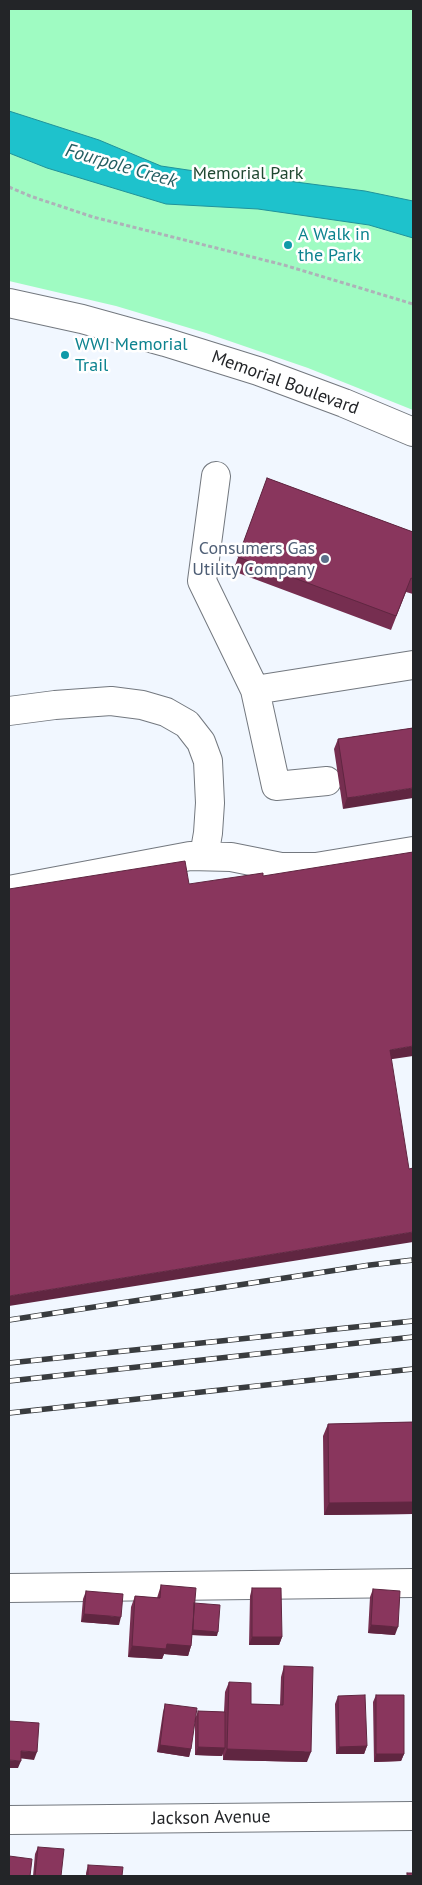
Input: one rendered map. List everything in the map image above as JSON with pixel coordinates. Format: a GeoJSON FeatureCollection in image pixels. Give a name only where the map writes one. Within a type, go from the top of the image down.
{"type":"FeatureCollection","features":[{"type":"Feature","properties":{"kind":"street","name":"Memorial Boulevard"},"geometry":{"type":"LineString","coordinates":[[9,303],[82,319],[165,342],[267,374],[413,432]]}},
{"type":"Feature","properties":{"kind":"street"},"geometry":{"type":"LineString","coordinates":[[216,476],[202,581],[255,690],[276,786],[327,781]]}},
{"type":"Feature","properties":{"kind":"street"},"geometry":{"type":"LineString","coordinates":[[255,690],[413,665]]}},
{"type":"Feature","properties":{"kind":"street"},"geometry":{"type":"LineString","coordinates":[[9,711],[111,701],[142,705],[166,712],[187,724],[201,742],[208,761],[210,803],[204,856]]}},
{"type":"Feature","properties":{"kind":"street"},"geometry":{"type":"LineString","coordinates":[[9,890],[190,856],[231,857],[281,867],[316,867],[413,851]]}},
{"type":"Feature","properties":{"kind":"street"},"geometry":{"type":"LineString","coordinates":[[9,1588],[413,1583]]}},
{"type":"Feature","properties":{"kind":"street","name":"Jackson Avenue"},"geometry":{"type":"LineString","coordinates":[[9,1820],[413,1816]]}},
{"type":"Feature","properties":{"kind":"path"},"geometry":{"type":"LineString","coordinates":[[9,187],[30,196],[102,219],[275,263],[413,304]]}},
{"type":"Feature","properties":{"kind":"green space","name":"Memorial Park"},"geometry":{"type":"Polygon","coordinates":[[[9,9],[413,9],[413,410],[308,368],[206,333],[116,306],[9,281],[9,9]]]}},
{"type":"Feature","properties":{"kind":"water","name":"Fourpole Creek"},"geometry":{"type":"Polygon","coordinates":[[[9,111],[99,140],[161,166],[228,176],[288,181],[365,191],[413,201],[413,238],[369,225],[258,209],[166,204],[47,168],[9,153],[9,111]]]}},
{"type":"Feature","properties":{"kind":"building","name":"Consumers Gas Utility Company"},"geometry":{"type":"Polygon","coordinates":[[[267,478],[413,532],[413,579],[411,578],[396,616],[238,557],[267,478]]]}},
{"type":"Feature","properties":{"kind":"building"},"geometry":{"type":"Polygon","coordinates":[[[413,728],[413,788],[347,798],[338,739],[413,728]]]}},
{"type":"Feature","properties":{"kind":"building"},"geometry":{"type":"Polygon","coordinates":[[[413,852],[413,1046],[390,1050],[409,1169],[413,1168],[413,1232],[9,1296],[9,889],[185,861],[189,884],[263,873],[263,876],[413,852]]]}},
{"type":"Feature","properties":{"kind":"building"},"geometry":{"type":"Polygon","coordinates":[[[413,1422],[413,1502],[329,1503],[328,1424],[413,1422]]]}},
{"type":"Feature","properties":{"kind":"building"},"geometry":{"type":"Polygon","coordinates":[[[161,1585],[196,1588],[191,1646],[167,1644],[166,1649],[132,1646],[135,1596],[160,1598],[161,1585]]]}},
{"type":"Feature","properties":{"kind":"building"},"geometry":{"type":"Polygon","coordinates":[[[252,1588],[281,1588],[282,1637],[252,1637],[252,1588]]]}},
{"type":"Feature","properties":{"kind":"building"},"geometry":{"type":"Polygon","coordinates":[[[373,1589],[400,1591],[398,1627],[371,1625],[373,1589]]]}},
{"type":"Feature","properties":{"kind":"building"},"geometry":{"type":"Polygon","coordinates":[[[86,1591],[123,1594],[121,1617],[84,1614],[86,1591]]]}},
{"type":"Feature","properties":{"kind":"building"},"geometry":{"type":"Polygon","coordinates":[[[194,1603],[220,1605],[218,1632],[193,1630],[194,1603]]]}},
{"type":"Feature","properties":{"kind":"building"},"geometry":{"type":"Polygon","coordinates":[[[284,1666],[313,1667],[311,1752],[227,1749],[229,1682],[251,1683],[251,1704],[283,1705],[284,1666]]]}},
{"type":"Feature","properties":{"kind":"building"},"geometry":{"type":"Polygon","coordinates":[[[365,1695],[367,1746],[339,1747],[338,1696],[365,1695]]]}},
{"type":"Feature","properties":{"kind":"building"},"geometry":{"type":"Polygon","coordinates":[[[376,1695],[404,1695],[404,1754],[376,1754],[376,1695]]]}},
{"type":"Feature","properties":{"kind":"building"},"geometry":{"type":"Polygon","coordinates":[[[165,1704],[197,1708],[191,1749],[160,1745],[165,1704]]]}},
{"type":"Feature","properties":{"kind":"building"},"geometry":{"type":"Polygon","coordinates":[[[198,1711],[225,1712],[225,1748],[198,1747],[198,1711]]]}},
{"type":"Feature","properties":{"kind":"building"},"geometry":{"type":"Polygon","coordinates":[[[9,1721],[39,1723],[37,1752],[21,1751],[21,1761],[9,1760],[9,1721]]]}},
{"type":"Feature","properties":{"kind":"building"},"geometry":{"type":"Polygon","coordinates":[[[38,1847],[64,1849],[61,1876],[35,1876],[38,1847]]]}},
{"type":"Feature","properties":{"kind":"building"},"geometry":{"type":"Polygon","coordinates":[[[9,1856],[32,1859],[30,1876],[9,1876],[9,1856]]]}},
{"type":"Feature","properties":{"kind":"building"},"geometry":{"type":"Polygon","coordinates":[[[88,1865],[123,1867],[122,1876],[88,1876],[88,1865]]]}},
{"type":"Feature","properties":{"kind":"building"},"geometry":{"type":"Polygon","coordinates":[[[407,1873],[413,1873],[413,1876],[407,1876],[407,1873]]]}},
{"type":"Feature","properties":{"kind":"railway"},"geometry":{"type":"LineString","coordinates":[[9,1320],[413,1260]]}},
{"type":"Feature","properties":{"kind":"railway"},"geometry":{"type":"LineString","coordinates":[[9,1363],[413,1321]]}},
{"type":"Feature","properties":{"kind":"railway"},"geometry":{"type":"LineString","coordinates":[[9,1381],[413,1337]]}},
{"type":"Feature","properties":{"kind":"railway"},"geometry":{"type":"LineString","coordinates":[[9,1413],[413,1369]]}},
{"type":"Feature","properties":{"kind":"place","name":"A Walk in the Park"},"geometry":{"type":"Point","coordinates":[288,245]}},
{"type":"Feature","properties":{"kind":"place","name":"WWI Memorial Trail"},"geometry":{"type":"Point","coordinates":[65,355]}},
{"type":"Feature","properties":{"kind":"place","name":"Consumers Gas Utility Company"},"geometry":{"type":"Point","coordinates":[325,559]}}]}
